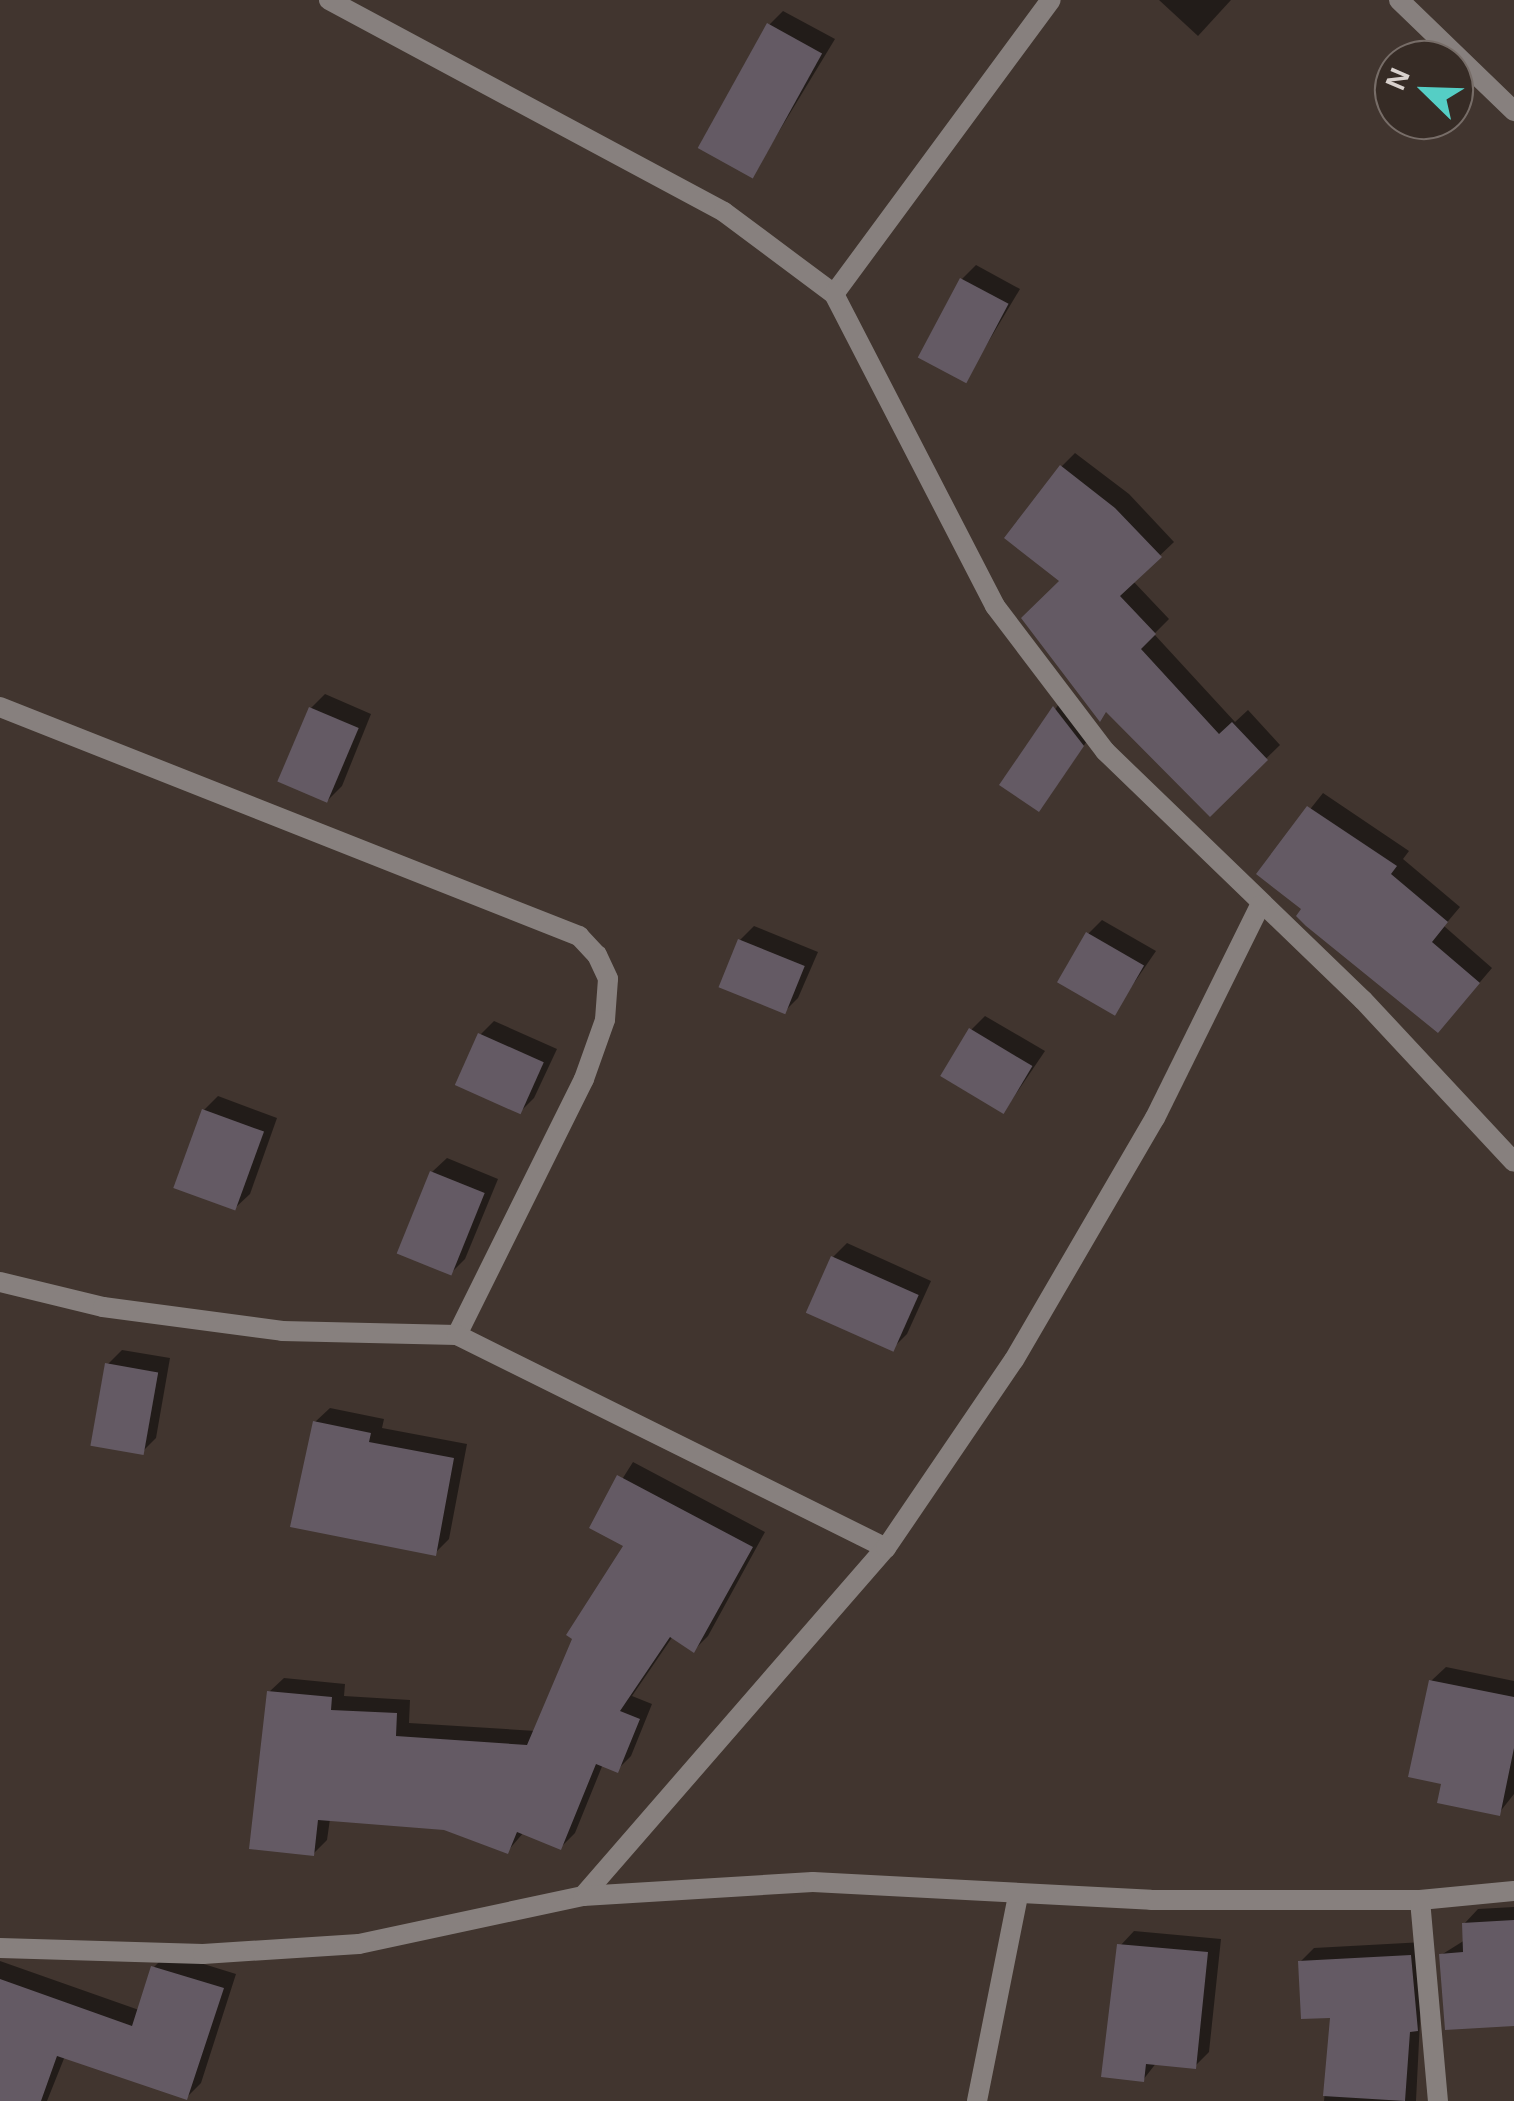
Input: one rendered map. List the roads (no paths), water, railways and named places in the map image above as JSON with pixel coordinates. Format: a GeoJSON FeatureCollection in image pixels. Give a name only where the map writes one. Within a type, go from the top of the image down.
{"type":"FeatureCollection","features":[{"type":"Feature","properties":{"kind":"street"},"geometry":{"type":"LineString","coordinates":[[329,0],[724,212],[834,294],[995,606],[1105,751],[1260,906],[1363,1000],[1514,1162]]}},
{"type":"Feature","properties":{"kind":"street"},"geometry":{"type":"LineString","coordinates":[[834,294],[1051,0]]}},
{"type":"Feature","properties":{"kind":"street"},"geometry":{"type":"LineString","coordinates":[[1399,0],[1514,111]]}},
{"type":"Feature","properties":{"kind":"street"},"geometry":{"type":"LineString","coordinates":[[0,707],[579,936],[597,954],[608,980],[605,1020],[589,1064],[457,1334]]}},
{"type":"Feature","properties":{"kind":"street"},"geometry":{"type":"LineString","coordinates":[[583,1896],[886,1548],[1014,1360],[1146,1134],[1260,906]]}},
{"type":"Feature","properties":{"kind":"street"},"geometry":{"type":"LineString","coordinates":[[0,1282],[103,1307],[282,1330],[457,1334],[886,1548]]}},
{"type":"Feature","properties":{"kind":"street"},"geometry":{"type":"LineString","coordinates":[[0,1948],[203,1954],[359,1944],[583,1896],[813,1882],[1018,1895],[1420,1900],[1514,1891]]}},
{"type":"Feature","properties":{"kind":"street"},"geometry":{"type":"LineString","coordinates":[[977,2101],[1018,1895]]}},
{"type":"Feature","properties":{"kind":"street"},"geometry":{"type":"LineString","coordinates":[[1420,1900],[1438,2101]]}}]}
